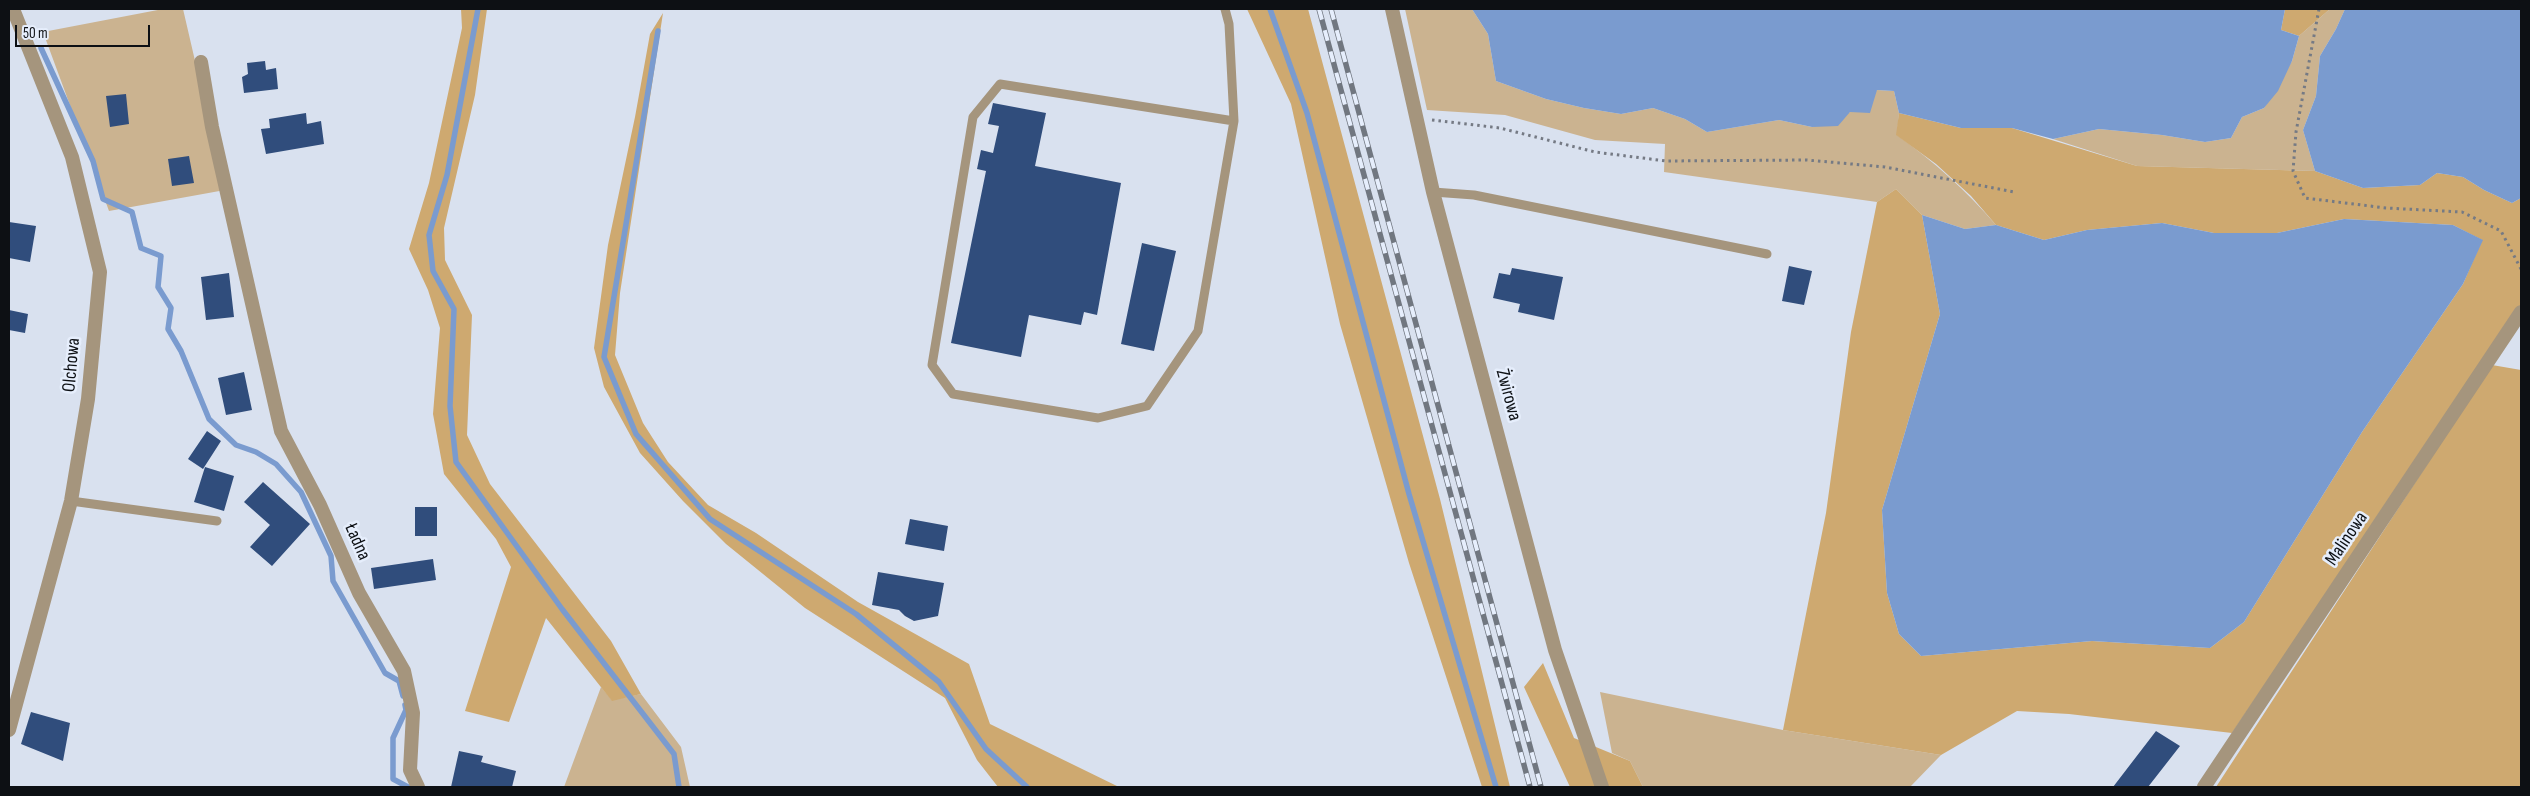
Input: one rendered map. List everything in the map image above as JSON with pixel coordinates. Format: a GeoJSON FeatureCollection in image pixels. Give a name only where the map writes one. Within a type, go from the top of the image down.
{"type":"FeatureCollection","features":[{"type":"Feature","properties":{"kind":"street","name":"Olchowa"},"geometry":{"type":"LineString","coordinates":[[9,730],[71,501],[88,399],[100,272],[72,157],[13,9]]}},
{"type":"Feature","properties":{"kind":"street","name":"Żwirowa"},"geometry":{"type":"LineString","coordinates":[[1392,9],[1433,192],[1555,650],[1602,787]]}},
{"type":"Feature","properties":{"kind":"street","name":"Ładna"},"geometry":{"type":"LineString","coordinates":[[201,62],[212,127],[281,431],[320,505],[359,593],[404,671],[413,714],[410,770],[418,787]]}},
{"type":"Feature","properties":{"kind":"street","name":"Malinowa"},"geometry":{"type":"LineString","coordinates":[[2204,787],[2521,312]]}},
{"type":"Feature","properties":{"kind":"lane"},"geometry":{"type":"LineString","coordinates":[[1225,9],[1229,24],[1234,121],[1198,331],[1147,406],[1098,418],[953,394],[932,365],[973,118],[1000,84],[1234,121]]}},
{"type":"Feature","properties":{"kind":"lane"},"geometry":{"type":"LineString","coordinates":[[1433,192],[1474,195],[1767,254]]}},
{"type":"Feature","properties":{"kind":"lane"},"geometry":{"type":"LineString","coordinates":[[71,501],[217,521]]}},
{"type":"Feature","properties":{"kind":"path"},"geometry":{"type":"LineString","coordinates":[[2319,9],[2307,66],[2294,151],[2293,170],[2305,198],[2386,208],[2462,212],[2501,231],[2521,269]]}},
{"type":"Feature","properties":{"kind":"path"},"geometry":{"type":"LineString","coordinates":[[1416,118],[1500,128],[1595,152],[1666,161],[1807,160],[1885,166],[2014,192]]}},
{"type":"Feature","properties":{"kind":"shaded area"},"geometry":{"type":"Polygon","coordinates":[[[163,9],[183,9],[225,190],[109,211],[43,32],[163,9]]]}},
{"type":"Feature","properties":{"kind":"shaded area"},"geometry":{"type":"Polygon","coordinates":[[[461,9],[487,9],[475,95],[444,228],[445,260],[472,315],[467,435],[490,484],[611,641],[641,694],[612,701],[546,618],[509,722],[465,711],[511,567],[496,539],[444,474],[433,414],[440,328],[428,290],[409,249],[429,183],[462,28],[461,9]]]}},
{"type":"Feature","properties":{"kind":"shaded area"},"geometry":{"type":"Polygon","coordinates":[[[1247,9],[1308,9],[1440,499],[1510,787],[1482,787],[1409,563],[1340,324],[1291,104],[1247,9]]]}},
{"type":"Feature","properties":{"kind":"shaded area"},"geometry":{"type":"Polygon","coordinates":[[[1405,9],[1472,9],[1488,34],[1496,81],[1546,99],[1584,108],[1621,114],[1653,108],[1685,119],[1707,132],[1779,120],[1812,127],[1850,112],[1877,90],[1894,91],[1899,113],[1897,135],[1949,177],[1996,225],[1965,229],[1922,215],[1896,189],[1877,202],[1664,172],[1665,144],[1595,140],[1505,115],[1427,110],[1405,9]]]}},
{"type":"Feature","properties":{"kind":"shaded area"},"geometry":{"type":"Polygon","coordinates":[[[2285,9],[2330,9],[2299,36],[2281,30],[2285,9]]]}},
{"type":"Feature","properties":{"kind":"shaded area"},"geometry":{"type":"Polygon","coordinates":[[[2330,9],[2345,9],[2320,56],[2316,96],[2303,130],[2315,171],[2137,166],[2053,139],[2099,129],[2162,135],[2205,142],[2231,138],[2242,117],[2264,108],[2292,61],[2299,36],[2330,9]]]}},
{"type":"Feature","properties":{"kind":"shaded area"},"geometry":{"type":"Polygon","coordinates":[[[663,13],[620,293],[615,355],[643,423],[668,462],[708,505],[756,533],[858,602],[969,664],[990,724],[1119,787],[998,787],[977,760],[945,698],[805,608],[726,544],[683,501],[640,453],[604,387],[594,348],[608,245],[650,34],[663,13]]]}},
{"type":"Feature","properties":{"kind":"shaded area"},"geometry":{"type":"Polygon","coordinates":[[[1899,113],[1961,128],[2012,128],[2137,166],[2315,171],[2363,188],[2420,185],[2437,173],[2463,177],[2484,190],[2512,203],[2521,198],[2521,305],[2232,733],[2069,714],[2017,711],[1941,755],[1783,730],[1826,513],[1851,332],[1877,202],[1896,189],[1922,215],[1940,314],[1882,510],[1887,593],[1899,634],[1921,656],[2092,641],[2210,648],[2244,622],[2362,432],[2463,284],[2482,240],[2453,225],[2344,219],[2277,233],[2214,233],[2162,223],[2087,230],[2044,240],[1996,225],[1971,196],[1936,164],[1896,135],[1899,113]]]}},
{"type":"Feature","properties":{"kind":"shaded area"},"geometry":{"type":"Polygon","coordinates":[[[2492,365],[2521,370],[2521,787],[2216,787],[2492,365]]]}},
{"type":"Feature","properties":{"kind":"shaded area"},"geometry":{"type":"Polygon","coordinates":[[[1543,663],[1574,738],[1630,761],[1643,787],[1570,787],[1524,687],[1543,663]]]}},
{"type":"Feature","properties":{"kind":"shaded area"},"geometry":{"type":"Polygon","coordinates":[[[601,687],[612,700],[641,694],[681,747],[690,787],[564,787],[601,687]]]}},
{"type":"Feature","properties":{"kind":"shaded area"},"geometry":{"type":"Polygon","coordinates":[[[1600,692],[1783,730],[1941,755],[1910,787],[1643,787],[1630,761],[1612,753],[1600,692]]]}},
{"type":"Feature","properties":{"kind":"water"},"geometry":{"type":"Polygon","coordinates":[[[1472,9],[2285,9],[2281,30],[2299,36],[2292,61],[2278,91],[2264,108],[2242,117],[2231,138],[2205,142],[2162,135],[2099,129],[2053,139],[2012,128],[1961,128],[1899,113],[1894,91],[1877,90],[1870,113],[1850,112],[1838,126],[1812,127],[1779,120],[1707,132],[1685,119],[1653,108],[1621,114],[1584,108],[1546,99],[1496,81],[1488,34],[1472,9]]]}},
{"type":"Feature","properties":{"kind":"water"},"geometry":{"type":"Polygon","coordinates":[[[2345,9],[2521,9],[2521,198],[2512,203],[2484,190],[2463,177],[2437,173],[2420,185],[2363,188],[2315,171],[2303,130],[2316,96],[2320,56],[2345,9]]]}},
{"type":"Feature","properties":{"kind":"water"},"geometry":{"type":"Polygon","coordinates":[[[1922,215],[1965,229],[1996,225],[2044,240],[2087,230],[2162,223],[2214,233],[2277,233],[2344,219],[2453,225],[2483,240],[2463,284],[2362,432],[2244,622],[2210,648],[2092,641],[1921,656],[1899,634],[1887,593],[1882,510],[1940,314],[1922,215]]]}},
{"type":"Feature","properties":{"kind":"building"},"geometry":{"type":"Polygon","coordinates":[[[265,61],[266,70],[276,68],[278,89],[244,93],[242,77],[248,74],[247,63],[265,61]]]}},
{"type":"Feature","properties":{"kind":"building"},"geometry":{"type":"Polygon","coordinates":[[[126,94],[129,124],[110,127],[106,96],[126,94]]]}},
{"type":"Feature","properties":{"kind":"building"},"geometry":{"type":"Polygon","coordinates":[[[993,103],[1046,113],[1035,166],[1121,183],[1097,315],[1084,312],[1081,325],[1029,315],[1021,357],[951,343],[986,171],[977,169],[981,150],[993,153],[999,126],[988,124],[993,103]]]}},
{"type":"Feature","properties":{"kind":"building"},"geometry":{"type":"Polygon","coordinates":[[[306,113],[307,124],[321,121],[324,144],[266,154],[261,129],[270,128],[269,119],[306,113]]]}},
{"type":"Feature","properties":{"kind":"building"},"geometry":{"type":"Polygon","coordinates":[[[189,156],[194,183],[172,186],[168,159],[189,156]]]}},
{"type":"Feature","properties":{"kind":"building"},"geometry":{"type":"Polygon","coordinates":[[[9,222],[36,226],[30,262],[9,258],[9,222]]]}},
{"type":"Feature","properties":{"kind":"building"},"geometry":{"type":"Polygon","coordinates":[[[1142,243],[1176,251],[1154,351],[1121,344],[1142,243]]]}},
{"type":"Feature","properties":{"kind":"building"},"geometry":{"type":"Polygon","coordinates":[[[1789,266],[1812,271],[1804,305],[1782,301],[1789,266]]]}},
{"type":"Feature","properties":{"kind":"building"},"geometry":{"type":"Polygon","coordinates":[[[1512,268],[1563,277],[1554,320],[1518,312],[1520,304],[1493,298],[1499,273],[1510,275],[1512,268]]]}},
{"type":"Feature","properties":{"kind":"building"},"geometry":{"type":"Polygon","coordinates":[[[229,273],[234,317],[206,320],[201,277],[229,273]]]}},
{"type":"Feature","properties":{"kind":"building"},"geometry":{"type":"Polygon","coordinates":[[[9,310],[28,314],[25,333],[9,330],[9,310]]]}},
{"type":"Feature","properties":{"kind":"building"},"geometry":{"type":"Polygon","coordinates":[[[244,372],[252,410],[226,415],[218,378],[244,372]]]}},
{"type":"Feature","properties":{"kind":"building"},"geometry":{"type":"Polygon","coordinates":[[[207,431],[221,441],[203,469],[188,459],[207,431]]]}},
{"type":"Feature","properties":{"kind":"building"},"geometry":{"type":"Polygon","coordinates":[[[205,467],[234,476],[224,511],[194,502],[205,467]]]}},
{"type":"Feature","properties":{"kind":"building"},"geometry":{"type":"Polygon","coordinates":[[[263,482],[310,524],[272,566],[250,547],[270,525],[244,502],[263,482]]]}},
{"type":"Feature","properties":{"kind":"building"},"geometry":{"type":"Polygon","coordinates":[[[415,507],[437,507],[437,536],[415,536],[415,507]]]}},
{"type":"Feature","properties":{"kind":"building"},"geometry":{"type":"Polygon","coordinates":[[[910,519],[948,526],[944,551],[905,544],[910,519]]]}},
{"type":"Feature","properties":{"kind":"building"},"geometry":{"type":"Polygon","coordinates":[[[433,559],[436,580],[374,589],[371,568],[433,559]]]}},
{"type":"Feature","properties":{"kind":"building"},"geometry":{"type":"Polygon","coordinates":[[[878,572],[944,583],[938,616],[914,621],[899,610],[872,605],[878,572]]]}},
{"type":"Feature","properties":{"kind":"building"},"geometry":{"type":"Polygon","coordinates":[[[31,712],[70,723],[63,761],[21,744],[31,712]]]}},
{"type":"Feature","properties":{"kind":"building"},"geometry":{"type":"Polygon","coordinates":[[[2156,731],[2180,746],[2148,787],[2113,787],[2156,731]]]}},
{"type":"Feature","properties":{"kind":"building"},"geometry":{"type":"Polygon","coordinates":[[[459,751],[483,756],[481,762],[516,771],[512,787],[451,787],[459,751]]]}},
{"type":"Feature","properties":{"kind":"waterway"},"geometry":{"type":"LineString","coordinates":[[478,9],[447,175],[429,235],[433,271],[454,309],[450,406],[456,462],[562,609],[674,754],[679,787]]}},
{"type":"Feature","properties":{"kind":"waterway"},"geometry":{"type":"LineString","coordinates":[[1270,9],[1307,113],[1409,494],[1496,787]]}},
{"type":"Feature","properties":{"kind":"waterway"},"geometry":{"type":"LineString","coordinates":[[658,31],[604,357],[636,434],[710,519],[856,614],[939,682],[986,749],[1027,787]]}},
{"type":"Feature","properties":{"kind":"waterway"},"geometry":{"type":"LineString","coordinates":[[41,48],[93,161],[103,199],[132,212],[141,248],[161,256],[158,287],[171,308],[168,329],[181,351],[209,419],[236,445],[256,452],[276,464],[301,492],[331,556],[333,581],[385,673],[399,681],[403,696]]}},
{"type":"Feature","properties":{"kind":"waterway"},"geometry":{"type":"LineString","coordinates":[[405,705],[406,710],[393,738],[393,779],[408,787]]}},
{"type":"Feature","properties":{"kind":"railway"},"geometry":{"type":"LineString","coordinates":[[1319,9],[1530,787]]}},
{"type":"Feature","properties":{"kind":"railway"},"geometry":{"type":"LineString","coordinates":[[1331,9],[1541,787]]}}]}
